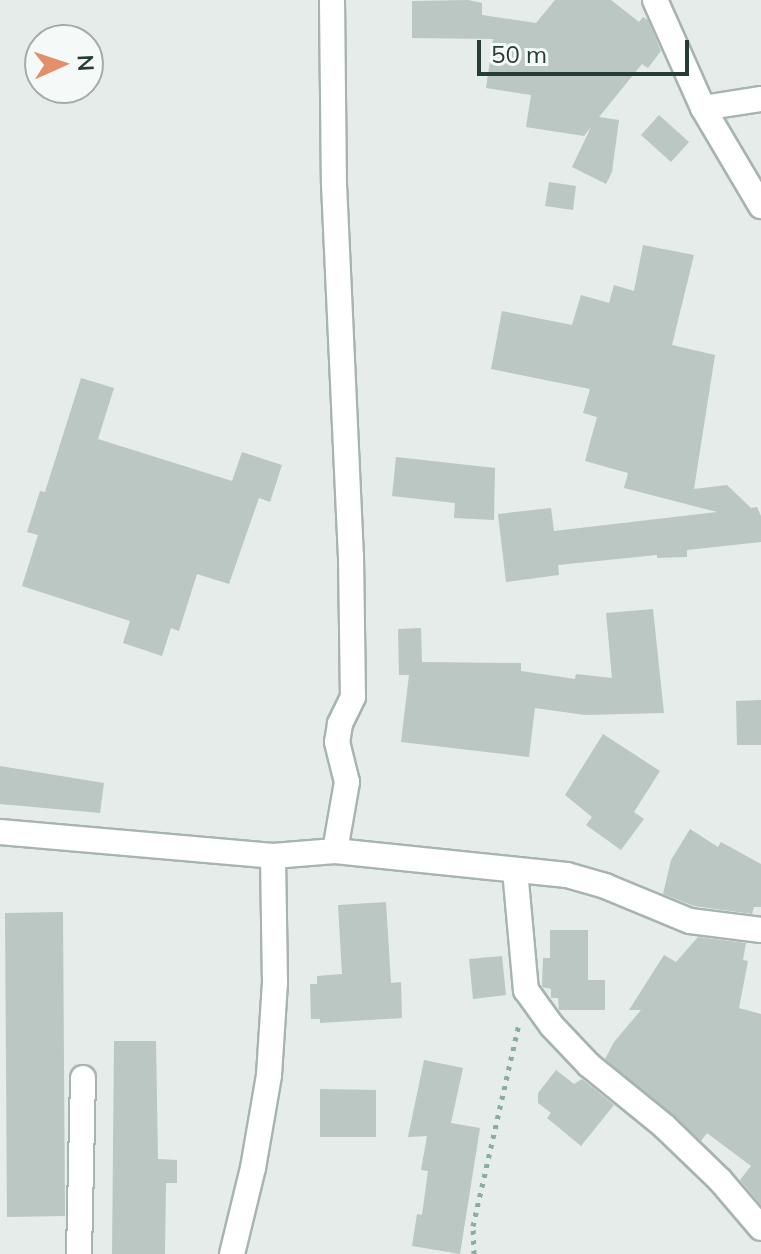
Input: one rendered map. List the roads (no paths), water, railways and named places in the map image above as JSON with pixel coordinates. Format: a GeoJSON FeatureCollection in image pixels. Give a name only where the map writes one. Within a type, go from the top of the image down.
{"type":"FeatureCollection","features":[{"type":"Feature","properties":{"kind":"street"},"geometry":{"type":"LineString","coordinates":[[332,0],[334,184],[351,556],[353,697],[340,724],[337,742],[347,782],[335,851]]}},
{"type":"Feature","properties":{"kind":"street"},"geometry":{"type":"LineString","coordinates":[[655,0],[703,108],[761,206]]}},
{"type":"Feature","properties":{"kind":"street"},"geometry":{"type":"LineString","coordinates":[[703,108],[761,99]]}},
{"type":"Feature","properties":{"kind":"street"},"geometry":{"type":"LineString","coordinates":[[0,832],[273,856],[335,851],[567,875],[605,886],[690,921],[761,930]]}},
{"type":"Feature","properties":{"kind":"street"},"geometry":{"type":"LineString","coordinates":[[232,1254],[253,1168],[269,1075],[275,983],[273,856]]}},
{"type":"Feature","properties":{"kind":"street"},"geometry":{"type":"LineString","coordinates":[[515,870],[526,990],[552,1026],[589,1065],[675,1137],[720,1180],[761,1228]]}},
{"type":"Feature","properties":{"kind":"street"},"geometry":{"type":"LineString","coordinates":[[79,1254],[83,1078]]}}]}
